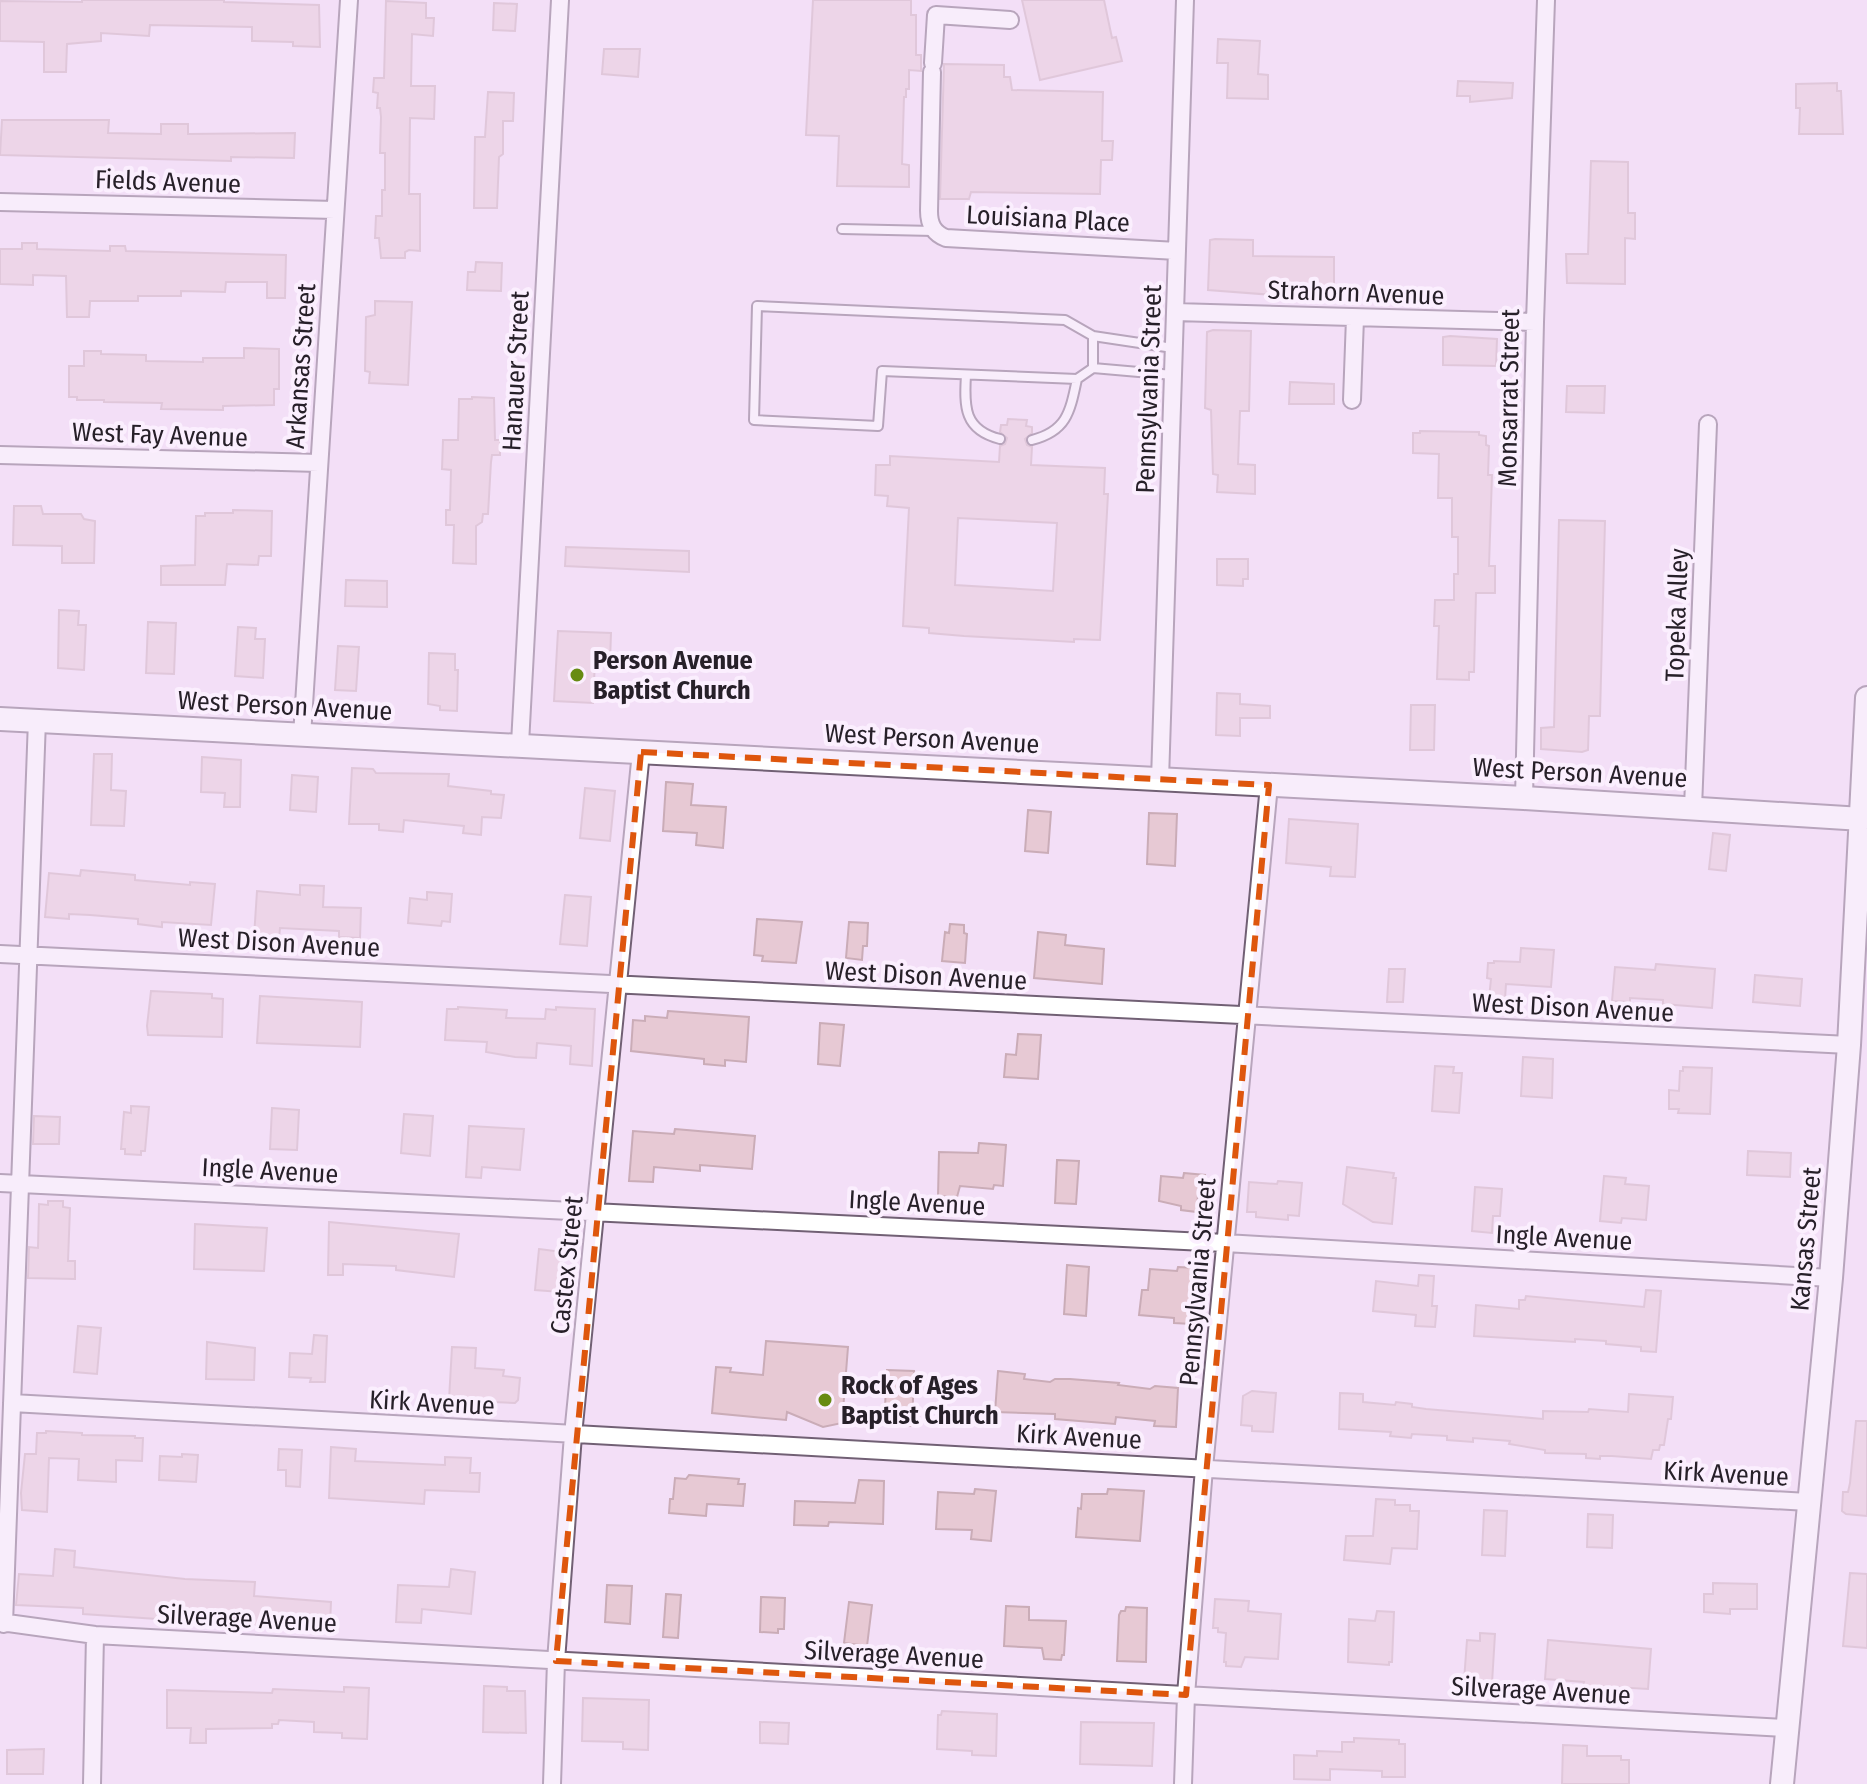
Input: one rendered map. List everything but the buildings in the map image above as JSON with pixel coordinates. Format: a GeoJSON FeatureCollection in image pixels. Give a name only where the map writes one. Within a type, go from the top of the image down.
{"type":"FeatureCollection","features":[{"type":"Feature","properties":{"kind":"street","name":"Arkansas Street"},"geometry":{"type":"LineString","coordinates":[[302,736],[349,0]]}},
{"type":"Feature","properties":{"kind":"street","name":"Hanauer Street"},"geometry":{"type":"LineString","coordinates":[[520,744],[560,0]]}},
{"type":"Feature","properties":{"kind":"street","name":"Pennsylvania Street"},"geometry":{"type":"LineString","coordinates":[[1160,780],[1185,0]]}},
{"type":"Feature","properties":{"kind":"street","name":"Monsarrat Street"},"geometry":{"type":"LineString","coordinates":[[1524,798],[1546,0]]}},
{"type":"Feature","properties":{"kind":"street","name":"Louisiana Place"},"geometry":{"type":"LineString","coordinates":[[1010,20],[936,15],[929,211],[934,231],[946,238],[1177,251]]}},
{"type":"Feature","properties":{"kind":"street","name":"Fields Avenue"},"geometry":{"type":"LineString","coordinates":[[0,202],[335,210]]}},
{"type":"Feature","properties":{"kind":"street","name":"Strahorn Avenue"},"geometry":{"type":"LineString","coordinates":[[1175,312],[1535,322]]}},
{"type":"Feature","properties":{"kind":"street"},"geometry":{"type":"LineString","coordinates":[[1352,400],[1355,318]]}},
{"type":"Feature","properties":{"kind":"street","name":"Topeka Alley"},"geometry":{"type":"LineString","coordinates":[[1693,808],[1708,424]]}},
{"type":"Feature","properties":{"kind":"street","name":"West Fay Avenue"},"geometry":{"type":"LineString","coordinates":[[0,455],[319,463]]}},
{"type":"Feature","properties":{"kind":"street","name":"Kansas Street"},"geometry":{"type":"LineString","coordinates":[[1782,1784],[1831,1278],[1849,1045],[1867,698]]}},
{"type":"Feature","properties":{"kind":"street","name":"West Person Avenue"},"geometry":{"type":"LineString","coordinates":[[0,719],[302,736],[520,744],[1862,819]]}},
{"type":"Feature","properties":{"kind":"street"},"geometry":{"type":"LineString","coordinates":[[2,1623],[37,720]]}},
{"type":"Feature","properties":{"kind":"street","name":"Castex Street"},"geometry":{"type":"LineString","coordinates":[[552,1784],[556,1661],[573,1435],[641,752]]}},
{"type":"Feature","properties":{"kind":"street","name":"Pennsylvania Street"},"geometry":{"type":"LineString","coordinates":[[1183,1784],[1186,1695],[1204,1468],[1269,785]]}},
{"type":"Feature","properties":{"kind":"street","name":"West Dison Avenue"},"geometry":{"type":"LineString","coordinates":[[0,954],[1849,1045]]}},
{"type":"Feature","properties":{"kind":"street","name":"Ingle Avenue"},"geometry":{"type":"LineString","coordinates":[[0,1183],[1225,1243],[1831,1278]]}},
{"type":"Feature","properties":{"kind":"street","name":"Kirk Avenue"},"geometry":{"type":"LineString","coordinates":[[12,1403],[1808,1502]]}},
{"type":"Feature","properties":{"kind":"street","name":"Silverage Avenue"},"geometry":{"type":"LineString","coordinates":[[2,1623],[95,1635],[1786,1728]]}},
{"type":"Feature","properties":{"kind":"street"},"geometry":{"type":"LineString","coordinates":[[92,1784],[95,1635]]}},
{"type":"Feature","properties":{"kind":"lane"},"geometry":{"type":"LineString","coordinates":[[842,229],[934,231]]}},
{"type":"Feature","properties":{"kind":"lane"},"geometry":{"type":"LineString","coordinates":[[1173,375],[1093,368],[1077,379],[882,371],[878,426],[754,420],[757,306],[1065,320],[1093,336],[1174,348]]}},
{"type":"Feature","properties":{"kind":"lane"},"geometry":{"type":"LineString","coordinates":[[1093,336],[1093,368]]}},
{"type":"Feature","properties":{"kind":"lane"},"geometry":{"type":"LineString","coordinates":[[966,375],[965,398],[970,420],[977,430],[1000,439]]}},
{"type":"Feature","properties":{"kind":"lane"},"geometry":{"type":"LineString","coordinates":[[1032,440],[1045,437],[1061,426],[1072,404],[1077,379]]}},
{"type":"Feature","properties":{"kind":"highlighted area"},"geometry":{"type":"Polygon","coordinates":[[[641,752],[1269,785],[1186,1695],[556,1661],[641,752]]]}},
{"type":"Feature","properties":{"kind":"place","name":"Person Avenue Baptist Church"},"geometry":{"type":"Point","coordinates":[577,675]}},
{"type":"Feature","properties":{"kind":"place","name":"Rock of Ages Baptist Church"},"geometry":{"type":"Point","coordinates":[825,1400]}}]}
